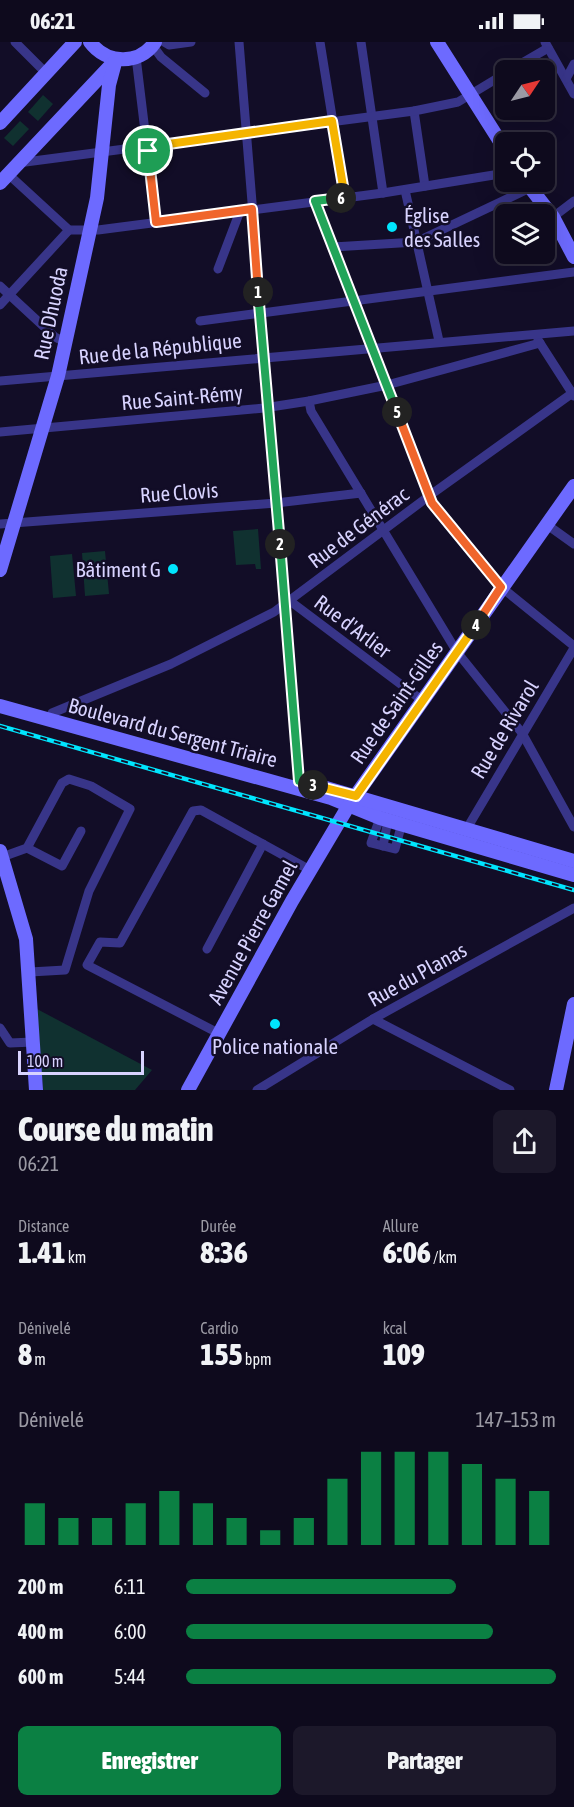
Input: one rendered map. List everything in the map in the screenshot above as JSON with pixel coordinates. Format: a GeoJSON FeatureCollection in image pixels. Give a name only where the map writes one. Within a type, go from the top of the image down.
{"type":"FeatureCollection","features":[{"type":"Feature","properties":{"kind":"street"},"geometry":{"type":"LineString","coordinates":[[15,42],[46,73]]}},
{"type":"Feature","properties":{"kind":"street"},"geometry":{"type":"LineString","coordinates":[[0,123],[75,42]]}},
{"type":"Feature","properties":{"kind":"street"},"geometry":{"type":"LineString","coordinates":[[81,42],[107,79],[4,178],[69,230],[89,230],[345,198],[495,175]]}},
{"type":"Feature","properties":{"kind":"street"},"geometry":{"type":"LineString","coordinates":[[90,42],[102,54],[116,59],[136,57],[157,43],[169,45],[191,42]]}},
{"type":"Feature","properties":{"kind":"street"},"geometry":{"type":"LineString","coordinates":[[249,42],[240,46],[263,356],[287,602],[299,781]]}},
{"type":"Feature","properties":{"kind":"street"},"geometry":{"type":"LineString","coordinates":[[320,42],[345,198]]}},
{"type":"Feature","properties":{"kind":"street"},"geometry":{"type":"LineString","coordinates":[[361,42],[383,193]]}},
{"type":"Feature","properties":{"kind":"street"},"geometry":{"type":"LineString","coordinates":[[437,42],[466,96],[495,136]]}},
{"type":"Feature","properties":{"kind":"street"},"geometry":{"type":"LineString","coordinates":[[157,43],[161,57],[205,93]]}},
{"type":"Feature","properties":{"kind":"street"},"geometry":{"type":"LineString","coordinates":[[524,60],[546,45],[574,94]]}},
{"type":"Feature","properties":{"kind":"street"},"geometry":{"type":"LineString","coordinates":[[136,57],[156,222]]}},
{"type":"Feature","properties":{"kind":"street","name":"Rue Dhuoda"},"geometry":{"type":"LineString","coordinates":[[0,570],[7,523],[44,428],[58,376],[97,198],[103,152],[107,79],[116,59]]}},
{"type":"Feature","properties":{"kind":"street"},"geometry":{"type":"LineString","coordinates":[[566,79],[574,64]]}},
{"type":"Feature","properties":{"kind":"street"},"geometry":{"type":"LineString","coordinates":[[18,163],[414,111],[466,96],[495,79]]}},
{"type":"Feature","properties":{"kind":"street"},"geometry":{"type":"LineString","coordinates":[[414,111],[425,186]]}},
{"type":"Feature","properties":{"kind":"street"},"geometry":{"type":"LineString","coordinates":[[405,190],[439,341]]}},
{"type":"Feature","properties":{"kind":"street"},"geometry":{"type":"LineString","coordinates":[[333,247],[417,242],[514,192]]}},
{"type":"Feature","properties":{"kind":"street"},"geometry":{"type":"LineString","coordinates":[[533,192],[543,204]]}},
{"type":"Feature","properties":{"kind":"street"},"geometry":{"type":"LineString","coordinates":[[315,201],[429,496],[501,587],[574,647]]}},
{"type":"Feature","properties":{"kind":"street"},"geometry":{"type":"LineString","coordinates":[[555,215],[574,201]]}},
{"type":"Feature","properties":{"kind":"street"},"geometry":{"type":"LineString","coordinates":[[218,269],[240,211]]}},
{"type":"Feature","properties":{"kind":"street"},"geometry":{"type":"LineString","coordinates":[[555,221],[574,256]]}},
{"type":"Feature","properties":{"kind":"street"},"geometry":{"type":"LineString","coordinates":[[0,305],[69,230]]}},
{"type":"Feature","properties":{"kind":"street"},"geometry":{"type":"LineString","coordinates":[[200,321],[574,272]]}},
{"type":"Feature","properties":{"kind":"street"},"geometry":{"type":"LineString","coordinates":[[0,286],[55,337],[65,342]]}},
{"type":"Feature","properties":{"kind":"street","name":"Rue de la République"},"geometry":{"type":"LineString","coordinates":[[0,381],[263,356],[574,331]]}},
{"type":"Feature","properties":{"kind":"street"},"geometry":{"type":"LineString","coordinates":[[534,333],[573,394]]}},
{"type":"Feature","properties":{"kind":"street","name":"Rue Saint-Rémy"},"geometry":{"type":"LineString","coordinates":[[0,432],[268,407],[309,401],[387,385],[540,343]]}},
{"type":"Feature","properties":{"kind":"street","name":"Rue de Générac"},"geometry":{"type":"LineString","coordinates":[[52,713],[171,664],[287,602],[429,496],[573,394]]}},
{"type":"Feature","properties":{"kind":"street"},"geometry":{"type":"LineString","coordinates":[[309,401],[311,411],[457,652],[522,733],[574,827]]}},
{"type":"Feature","properties":{"kind":"street","name":"Rue de Saint-Gilles"},"geometry":{"type":"LineString","coordinates":[[352,800],[574,486]]}},
{"type":"Feature","properties":{"kind":"street","name":"Rue Clovis"},"geometry":{"type":"LineString","coordinates":[[7,523],[276,503],[361,493]]}},
{"type":"Feature","properties":{"kind":"street"},"geometry":{"type":"LineString","coordinates":[[546,524],[574,544]]}},
{"type":"Feature","properties":{"kind":"street","name":"Rue d'Arlier"},"geometry":{"type":"LineString","coordinates":[[287,602],[423,701]]}},
{"type":"Feature","properties":{"kind":"street","name":"Rue de Rivarol"},"geometry":{"type":"LineString","coordinates":[[466,830],[574,647]]}},
{"type":"Feature","properties":{"kind":"street","name":"Boulevard du Sergent Triaire"},"geometry":{"type":"LineString","coordinates":[[0,700],[299,781],[352,800],[390,820],[574,874]]}},
{"type":"Feature","properties":{"kind":"street","name":"Boulevard du Sergent Triaire"},"geometry":{"type":"LineString","coordinates":[[0,706],[574,861]]}},
{"type":"Feature","properties":{"kind":"street"},"geometry":{"type":"LineString","coordinates":[[27,848],[62,783],[69,779],[91,786],[130,809],[88,891],[65,970],[30,972]]}},
{"type":"Feature","properties":{"kind":"street","name":"Avenue Pierre Gamel"},"geometry":{"type":"LineString","coordinates":[[188,1090],[310,870],[352,800]]}},
{"type":"Feature","properties":{"kind":"street"},"geometry":{"type":"LineString","coordinates":[[220,1034],[87,965],[100,942],[120,943],[193,811],[201,810],[310,870]]}},
{"type":"Feature","properties":{"kind":"street"},"geometry":{"type":"LineString","coordinates":[[390,820],[395,849],[371,843],[390,820]]}},
{"type":"Feature","properties":{"kind":"street"},"geometry":{"type":"LineString","coordinates":[[383,846],[390,820]]}},
{"type":"Feature","properties":{"kind":"street"},"geometry":{"type":"LineString","coordinates":[[36,1090],[30,972],[26,939],[1,854],[27,848],[62,866],[81,831]]}},
{"type":"Feature","properties":{"kind":"street"},"geometry":{"type":"LineString","coordinates":[[207,949],[263,844]]}},
{"type":"Feature","properties":{"kind":"street","name":"Rue du Planas"},"geometry":{"type":"LineString","coordinates":[[257,1090],[373,1019],[574,908]]}},
{"type":"Feature","properties":{"kind":"street"},"geometry":{"type":"LineString","coordinates":[[556,1090],[574,1004]]}},
{"type":"Feature","properties":{"kind":"street"},"geometry":{"type":"LineString","coordinates":[[373,1019],[510,1090]]}},
{"type":"Feature","properties":{"kind":"street"},"geometry":{"type":"LineString","coordinates":[[0,1028],[10,1044],[33,1042]]}},
{"type":"Feature","properties":{"kind":"street"},"geometry":{"type":"LineString","coordinates":[[273,1090],[279,1077]]}},
{"type":"Feature","properties":{"kind":"green space"},"geometry":{"type":"Polygon","coordinates":[[[43,95],[53,104],[38,121],[28,112],[43,95]]]}},
{"type":"Feature","properties":{"kind":"green space"},"geometry":{"type":"Polygon","coordinates":[[[20,121],[29,129],[13,146],[4,138],[20,121]]]}},
{"type":"Feature","properties":{"kind":"green space"},"geometry":{"type":"Polygon","coordinates":[[[258,529],[261,569],[256,569],[255,564],[236,565],[233,531],[258,529]]]}},
{"type":"Feature","properties":{"kind":"green space"},"geometry":{"type":"Polygon","coordinates":[[[105,551],[109,594],[85,596],[82,553],[105,551]]]}},
{"type":"Feature","properties":{"kind":"green space"},"geometry":{"type":"Polygon","coordinates":[[[72,554],[76,596],[53,598],[50,556],[72,554]]]}},
{"type":"Feature","properties":{"kind":"green space"},"geometry":{"type":"Polygon","coordinates":[[[37,1009],[152,1070],[135,1090],[43,1090],[37,1009]]]}},
{"type":"Feature","properties":{"kind":"railway"},"geometry":{"type":"LineString","coordinates":[[0,726],[574,890]]}},
{"type":"Feature","properties":{"kind":"place","name":"Église des Salles"},"geometry":{"type":"Point","coordinates":[392,227]}},
{"type":"Feature","properties":{"kind":"place","name":"Bâtiment G"},"geometry":{"type":"Point","coordinates":[173,569]}},
{"type":"Feature","properties":{"kind":"place","name":"Police nationale"},"geometry":{"type":"Point","coordinates":[275,1024]}},
{"type":"Feature","properties":{"kind":"route"},"geometry":{"type":"LineString","coordinates":[[332,121],[345,198],[315,201],[432,503],[501,587],[356,796],[299,781],[252,209],[156,222],[148,151],[147,147],[332,121]]}}]}
